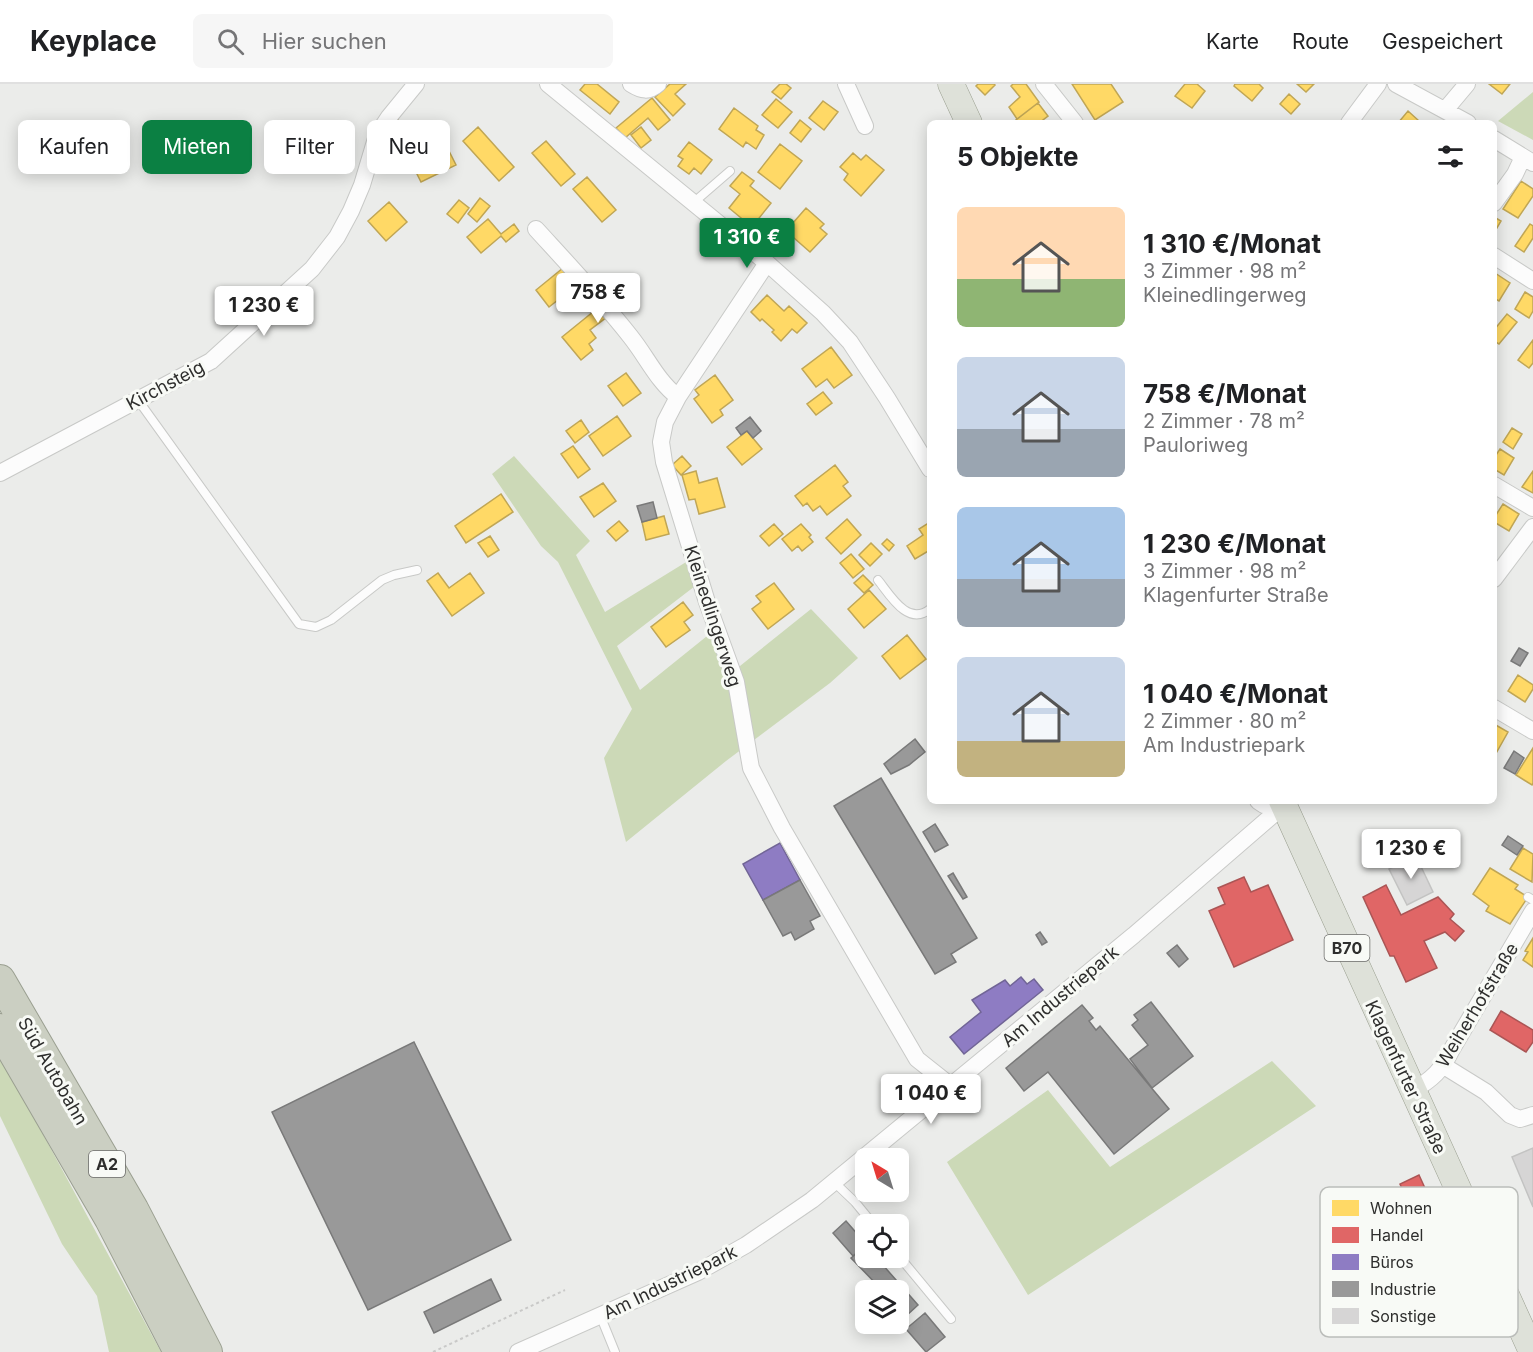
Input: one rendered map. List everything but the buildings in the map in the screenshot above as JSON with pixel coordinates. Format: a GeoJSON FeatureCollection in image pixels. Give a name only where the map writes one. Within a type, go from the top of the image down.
{"type":"FeatureCollection","features":[{"type":"Feature","properties":{"kind":"highway","name":"Süd Autobahn"},"geometry":{"type":"LineString","coordinates":[[0,980],[133,1209],[207,1352]]}},
{"type":"Feature","properties":{"kind":"highway","name":"Süd Autobahn"},"geometry":{"type":"LineString","coordinates":[[0,1029],[110,1219],[179,1352]]}},
{"type":"Feature","properties":{"kind":"main road"},"geometry":{"type":"LineString","coordinates":[[951,84],[968,120]]}},
{"type":"Feature","properties":{"kind":"main road","name":"Klagenfurter Straße"},"geometry":{"type":"LineString","coordinates":[[1285,804],[1456,1187]]}},
{"type":"Feature","properties":{"kind":"main road","name":"Klagenfurter Straße"},"geometry":{"type":"LineString","coordinates":[[1518,1321],[1532,1352]]}},
{"type":"Feature","properties":{"kind":"street","name":"Kirchsteig"},"geometry":{"type":"LineString","coordinates":[[0,473],[211,361],[312,269],[337,237],[351,211],[362,185],[377,135],[416,84]]}},
{"type":"Feature","properties":{"kind":"street"},"geometry":{"type":"LineString","coordinates":[[549,84],[767,263],[823,313],[850,342],[927,464]]}},
{"type":"Feature","properties":{"kind":"street"},"geometry":{"type":"LineString","coordinates":[[631,84],[640,90],[652,90],[658,84]]}},
{"type":"Feature","properties":{"kind":"street"},"geometry":{"type":"LineString","coordinates":[[846,84],[865,126]]}},
{"type":"Feature","properties":{"kind":"street"},"geometry":{"type":"LineString","coordinates":[[1044,84],[1073,120]]}},
{"type":"Feature","properties":{"kind":"street"},"geometry":{"type":"LineString","coordinates":[[1351,120],[1378,84]]}},
{"type":"Feature","properties":{"kind":"street"},"geometry":{"type":"LineString","coordinates":[[1396,84],[1463,120]]}},
{"type":"Feature","properties":{"kind":"street"},"geometry":{"type":"LineString","coordinates":[[1446,110],[1467,84]]}},
{"type":"Feature","properties":{"kind":"street"},"geometry":{"type":"LineString","coordinates":[[1497,141],[1528,160],[1497,199]]}},
{"type":"Feature","properties":{"kind":"street"},"geometry":{"type":"LineString","coordinates":[[536,228],[588,285],[632,338],[665,387],[678,398]]}},
{"type":"Feature","properties":{"kind":"street"},"geometry":{"type":"LineString","coordinates":[[1497,258],[1533,281]]}},
{"type":"Feature","properties":{"kind":"street","name":"Kleinedlingerweg"},"geometry":{"type":"LineString","coordinates":[[767,263],[678,398],[665,422],[661,442],[664,462],[707,602],[736,682],[752,768],[782,828],[917,1059],[951,1086]]}},
{"type":"Feature","properties":{"kind":"street"},"geometry":{"type":"LineString","coordinates":[[1497,486],[1533,508]]}},
{"type":"Feature","properties":{"kind":"street"},"geometry":{"type":"LineString","coordinates":[[1497,575],[1533,527]]}},
{"type":"Feature","properties":{"kind":"street"},"geometry":{"type":"LineString","coordinates":[[1497,710],[1533,731]]}},
{"type":"Feature","properties":{"kind":"street"},"geometry":{"type":"LineString","coordinates":[[1262,804],[1264,806],[1278,804]]}},
{"type":"Feature","properties":{"kind":"street","name":"Am Industriepark"},"geometry":{"type":"LineString","coordinates":[[518,1352],[698,1272],[746,1245],[812,1200],[1134,935],[1284,804]]}},
{"type":"Feature","properties":{"kind":"street","name":"Weiherhofstraße"},"geometry":{"type":"LineString","coordinates":[[1412,1090],[1425,1083],[1444,1066],[1531,902]]}},
{"type":"Feature","properties":{"kind":"street"},"geometry":{"type":"LineString","coordinates":[[1444,1066],[1486,1092],[1510,1115],[1520,1119],[1533,1115]]}},
{"type":"Feature","properties":{"kind":"lane"},"geometry":{"type":"LineString","coordinates":[[693,203],[730,171]]}},
{"type":"Feature","properties":{"kind":"lane"},"geometry":{"type":"LineString","coordinates":[[138,400],[299,624],[316,627],[331,620],[382,580],[417,570]]}},
{"type":"Feature","properties":{"kind":"lane"},"geometry":{"type":"LineString","coordinates":[[878,580],[905,612],[915,615],[927,612]]}},
{"type":"Feature","properties":{"kind":"lane"},"geometry":{"type":"LineString","coordinates":[[834,1182],[864,1214]]}},
{"type":"Feature","properties":{"kind":"lane"},"geometry":{"type":"LineString","coordinates":[[909,1268],[951,1319]]}},
{"type":"Feature","properties":{"kind":"lane"},"geometry":{"type":"LineString","coordinates":[[600,1315],[615,1352]]}},
{"type":"Feature","properties":{"kind":"path"},"geometry":{"type":"LineString","coordinates":[[433,1352],[565,1290]]}},
{"type":"Feature","properties":{"kind":"green space"},"geometry":{"type":"Polygon","coordinates":[[[1533,92],[1533,140],[1498,121],[1533,92]]]}},
{"type":"Feature","properties":{"kind":"green space"},"geometry":{"type":"Polygon","coordinates":[[[514,456],[590,541],[576,555],[605,612],[691,559],[699,583],[617,646],[640,690],[712,632],[725,676],[811,609],[858,658],[830,683],[726,761],[626,842],[604,758],[632,709],[558,562],[541,546],[492,474],[514,456]]]}},
{"type":"Feature","properties":{"kind":"green space"},"geometry":{"type":"Polygon","coordinates":[[[0,1055],[161,1352],[109,1352],[97,1296],[62,1244],[0,1116],[0,1055]]]}},
{"type":"Feature","properties":{"kind":"green space"},"geometry":{"type":"Polygon","coordinates":[[[1272,1061],[1316,1106],[1028,1295],[947,1162],[1048,1090],[1110,1167],[1272,1061]]]}}]}
